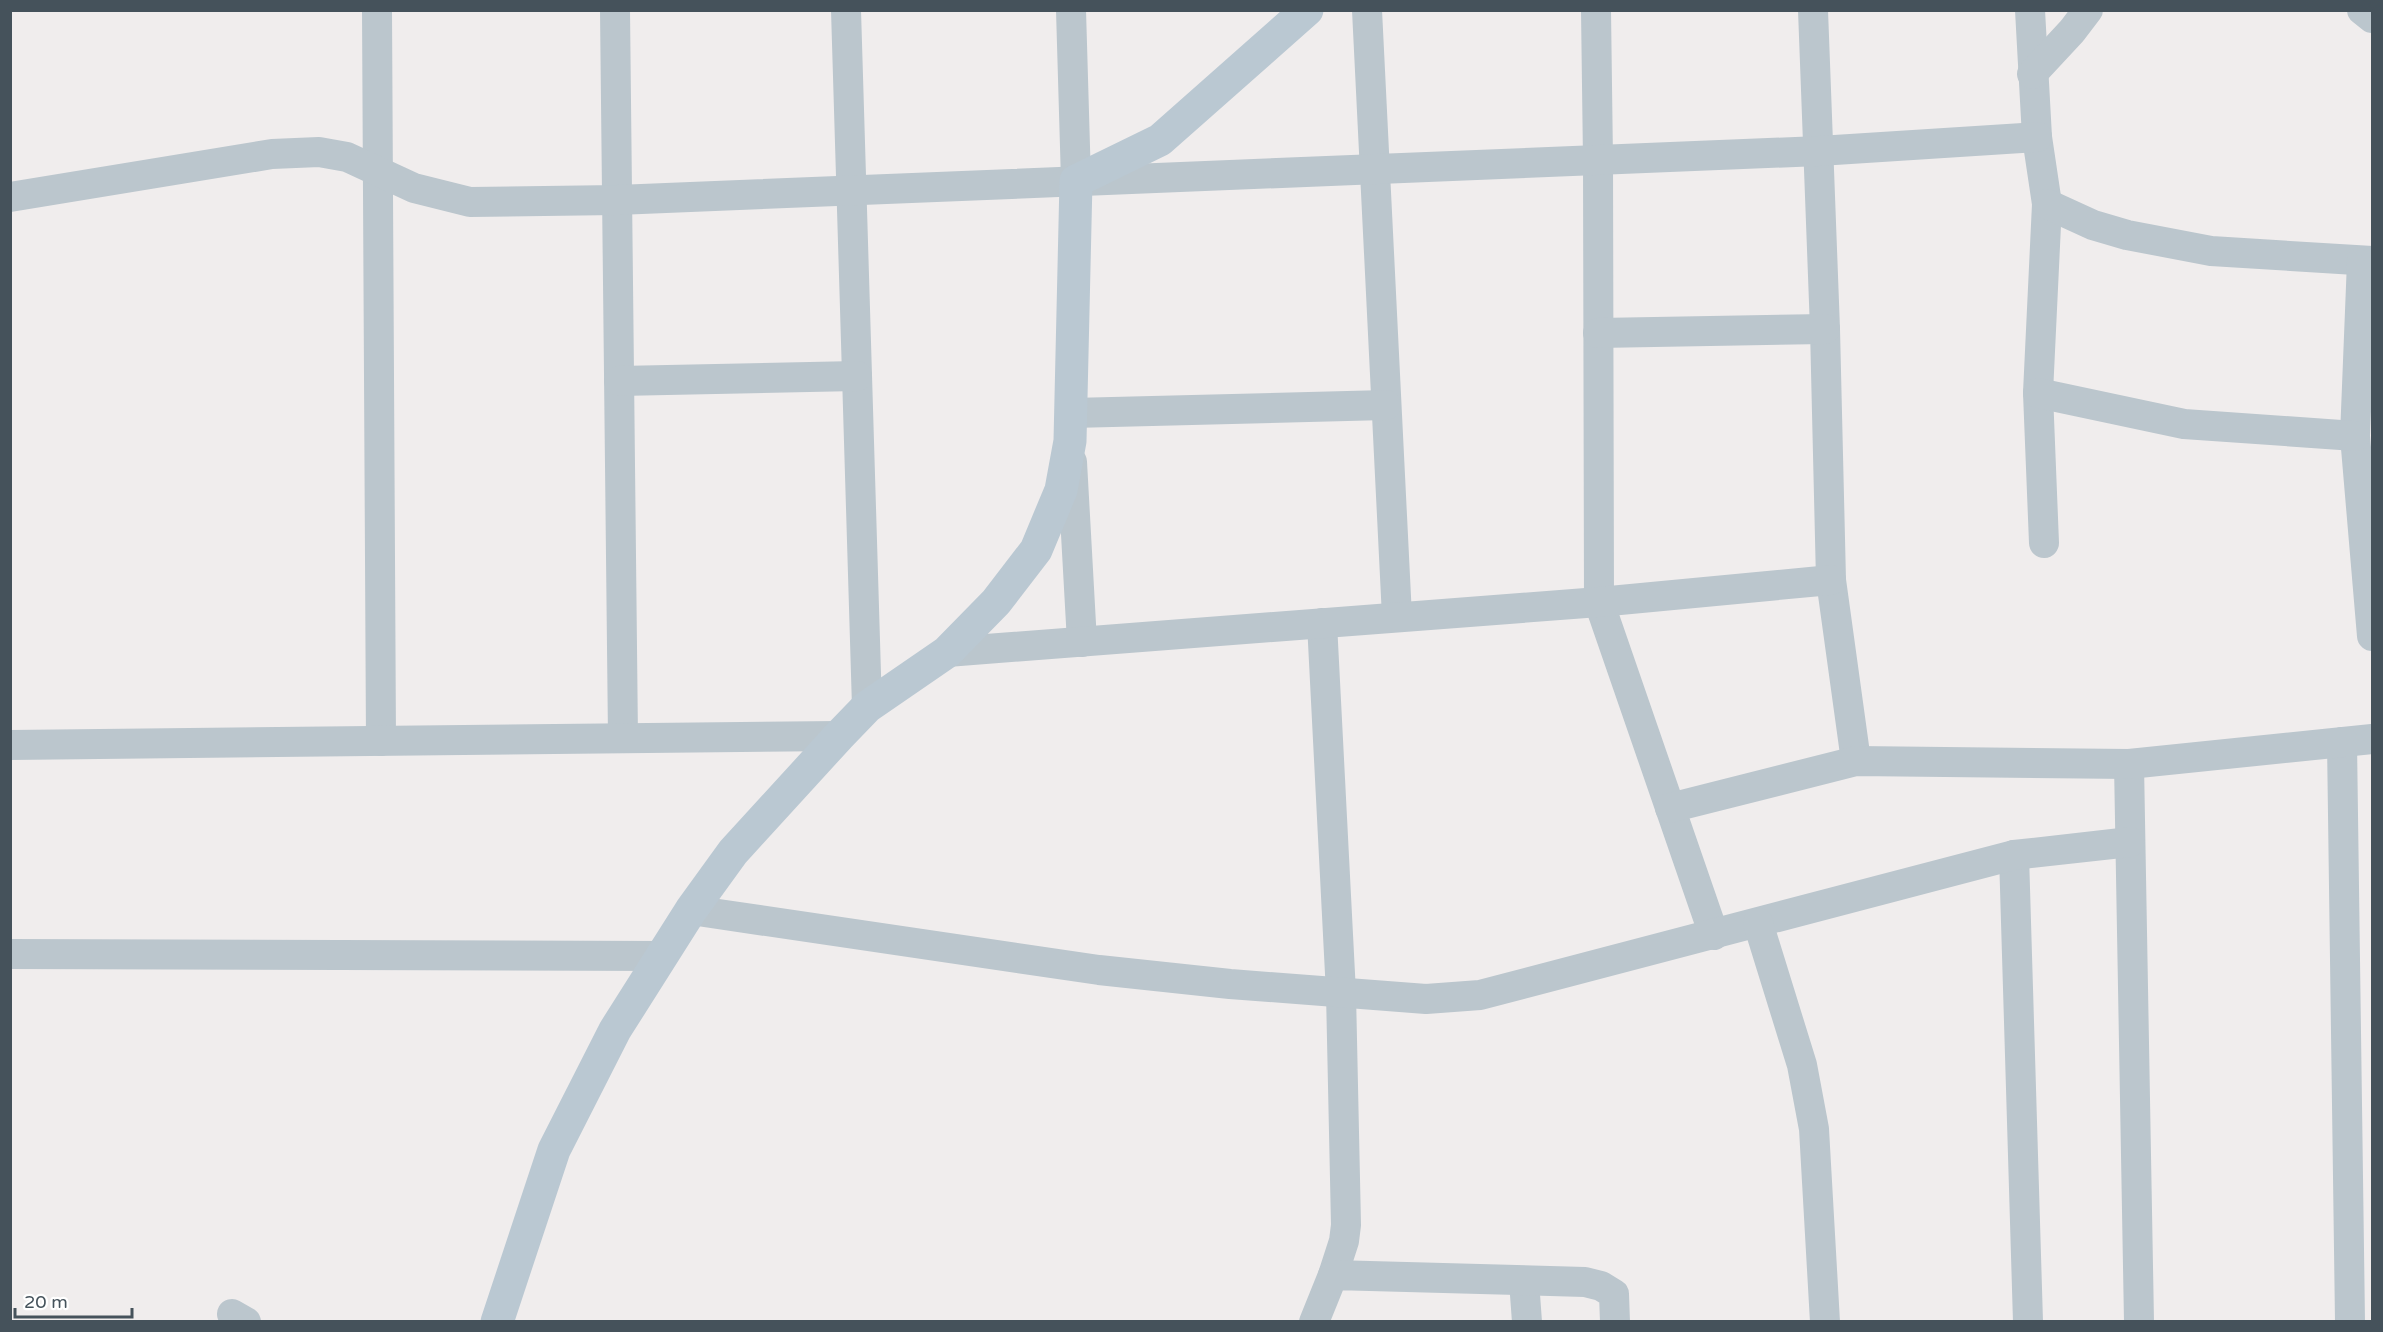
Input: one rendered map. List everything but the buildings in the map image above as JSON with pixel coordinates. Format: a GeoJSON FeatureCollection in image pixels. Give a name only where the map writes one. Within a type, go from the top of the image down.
{"type":"FeatureCollection","features":[{"type":"Feature","properties":{"kind":"street"},"geometry":{"type":"LineString","coordinates":[[377,10],[381,741]]}},
{"type":"Feature","properties":{"kind":"street"},"geometry":{"type":"LineString","coordinates":[[615,10],[623,738]]}},
{"type":"Feature","properties":{"kind":"street"},"geometry":{"type":"LineString","coordinates":[[846,10],[867,707]]}},
{"type":"Feature","properties":{"kind":"street"},"geometry":{"type":"LineString","coordinates":[[1071,10],[1076,181],[1071,427],[1082,642]]}},
{"type":"Feature","properties":{"kind":"street"},"geometry":{"type":"LineString","coordinates":[[1076,181],[1160,140],[1307,10]]}},
{"type":"Feature","properties":{"kind":"street"},"geometry":{"type":"LineString","coordinates":[[1367,10],[1397,617]]}},
{"type":"Feature","properties":{"kind":"street"},"geometry":{"type":"LineString","coordinates":[[1596,10],[1599,602],[1714,935]]}},
{"type":"Feature","properties":{"kind":"street"},"geometry":{"type":"LineString","coordinates":[[1813,10],[1825,329],[1831,580],[1856,761]]}},
{"type":"Feature","properties":{"kind":"street"},"geometry":{"type":"LineString","coordinates":[[2030,10],[2037,137],[2047,204],[2038,393],[2044,543]]}},
{"type":"Feature","properties":{"kind":"street"},"geometry":{"type":"LineString","coordinates":[[2032,74],[2088,10]]}},
{"type":"Feature","properties":{"kind":"street"},"geometry":{"type":"LineString","coordinates":[[2362,10],[2373,18]]}},
{"type":"Feature","properties":{"kind":"street"},"geometry":{"type":"LineString","coordinates":[[10,197],[272,154],[319,152],[347,157],[414,188],[470,202],[617,200],[1819,151],[2037,137]]}},
{"type":"Feature","properties":{"kind":"street"},"geometry":{"type":"LineString","coordinates":[[2047,204],[2093,225],[2211,251],[2367,261],[2355,436],[2373,636]]}},
{"type":"Feature","properties":{"kind":"street"},"geometry":{"type":"LineString","coordinates":[[1598,333],[1825,329]]}},
{"type":"Feature","properties":{"kind":"street"},"geometry":{"type":"LineString","coordinates":[[619,381],[857,376]]}},
{"type":"Feature","properties":{"kind":"street"},"geometry":{"type":"LineString","coordinates":[[2038,393],[2184,423],[2355,436]]}},
{"type":"Feature","properties":{"kind":"street"},"geometry":{"type":"LineString","coordinates":[[1071,427],[1386,405]]}},
{"type":"Feature","properties":{"kind":"street"},"geometry":{"type":"LineString","coordinates":[[497,1322],[554,1150],[615,1030],[691,910],[733,852],[867,707],[947,652],[996,602],[1036,550],[1061,490],[1071,427]]}},
{"type":"Feature","properties":{"kind":"street"},"geometry":{"type":"LineString","coordinates":[[947,652],[1599,602],[1831,580]]}},
{"type":"Feature","properties":{"kind":"street"},"geometry":{"type":"LineString","coordinates":[[1314,1322],[1333,1275],[1344,1241],[1346,1225],[1341,993],[1322,623]]}},
{"type":"Feature","properties":{"kind":"street"},"geometry":{"type":"LineString","coordinates":[[10,745],[839,736]]}},
{"type":"Feature","properties":{"kind":"street"},"geometry":{"type":"LineString","coordinates":[[1670,808],[1856,761],[2129,764],[2373,739]]}},
{"type":"Feature","properties":{"kind":"street"},"geometry":{"type":"LineString","coordinates":[[2342,742],[2350,1322]]}},
{"type":"Feature","properties":{"kind":"street"},"geometry":{"type":"LineString","coordinates":[[2129,764],[2139,1322]]}},
{"type":"Feature","properties":{"kind":"street"},"geometry":{"type":"LineString","coordinates":[[691,910],[1099,970],[1230,984],[1426,999],[1480,995],[2014,855],[2130,842]]}},
{"type":"Feature","properties":{"kind":"street"},"geometry":{"type":"LineString","coordinates":[[2014,855],[2028,1322]]}},
{"type":"Feature","properties":{"kind":"street"},"geometry":{"type":"LineString","coordinates":[[1758,923],[1802,1065],[1814,1129],[1825,1322]]}},
{"type":"Feature","properties":{"kind":"street"},"geometry":{"type":"LineString","coordinates":[[10,954],[662,956]]}},
{"type":"Feature","properties":{"kind":"street"},"geometry":{"type":"LineString","coordinates":[[1333,1275],[1585,1282],[1601,1286],[1614,1294],[1615,1322]]}},
{"type":"Feature","properties":{"kind":"street"},"geometry":{"type":"LineString","coordinates":[[1524,1281],[1527,1322]]}}]}
